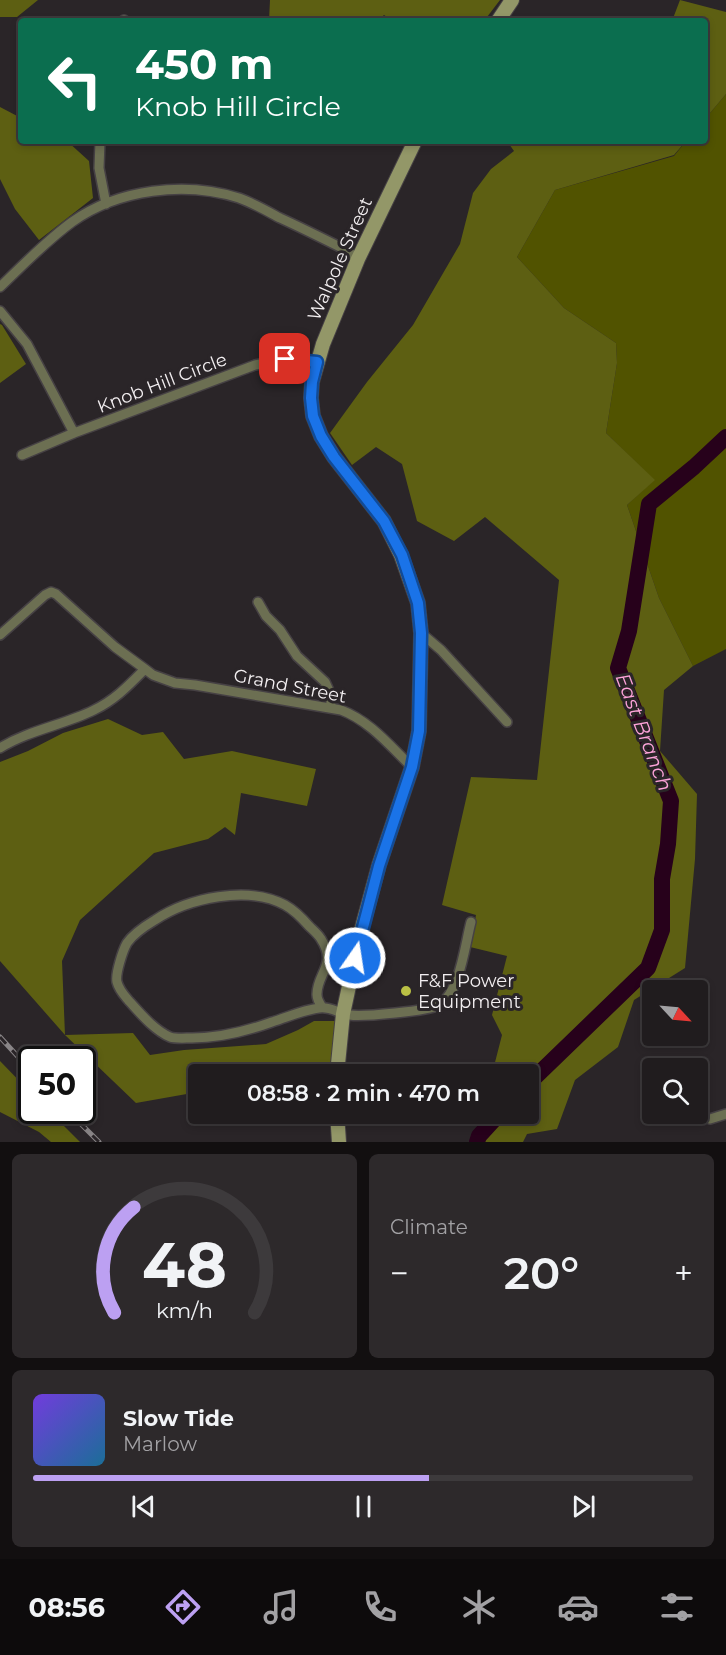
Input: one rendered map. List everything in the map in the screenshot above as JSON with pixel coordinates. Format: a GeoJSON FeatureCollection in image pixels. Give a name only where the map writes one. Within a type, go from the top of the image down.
{"type":"FeatureCollection","features":[{"type":"Feature","properties":{"kind":"main road"},"geometry":{"type":"LineString","coordinates":[[500,18],[512,0]]}},
{"type":"Feature","properties":{"kind":"main road","name":"Walpole Street"},"geometry":{"type":"LineString","coordinates":[[338,1064],[344,1014],[360,935],[379,866],[412,767],[419,731],[421,633],[418,603],[402,555],[384,521],[334,457],[321,436],[313,416],[312,382],[323,344],[358,259],[414,144]]}},
{"type":"Feature","properties":{"kind":"main road"},"geometry":{"type":"LineString","coordinates":[[338,1124],[339,1142]]}},
{"type":"Feature","properties":{"kind":"street"},"geometry":{"type":"LineString","coordinates":[[100,144],[99,168],[106,204]]}},
{"type":"Feature","properties":{"kind":"street"},"geometry":{"type":"LineString","coordinates":[[0,287],[72,222],[106,204],[137,194],[178,189],[206,190],[248,202],[346,250],[358,259]]}},
{"type":"Feature","properties":{"kind":"street"},"geometry":{"type":"LineString","coordinates":[[0,311],[27,344],[74,433]]}},
{"type":"Feature","properties":{"kind":"street","name":"Knob Hill Circle"},"geometry":{"type":"LineString","coordinates":[[22,455],[255,365],[285,359],[317,362]]}},
{"type":"Feature","properties":{"kind":"street","name":"Grand Street"},"geometry":{"type":"LineString","coordinates":[[0,635],[51,592],[115,647],[153,675],[175,683],[331,708],[353,715],[366,722],[412,767]]}},
{"type":"Feature","properties":{"kind":"street"},"geometry":{"type":"LineString","coordinates":[[258,602],[297,656],[325,682],[331,695],[331,708]]}},
{"type":"Feature","properties":{"kind":"street"},"geometry":{"type":"LineString","coordinates":[[421,633],[441,650],[507,722]]}},
{"type":"Feature","properties":{"kind":"street"},"geometry":{"type":"LineString","coordinates":[[0,748],[25,735],[71,720],[95,709],[120,694],[145,669]]}},
{"type":"Feature","properties":{"kind":"street"},"geometry":{"type":"LineString","coordinates":[[322,1007],[317,996],[326,970],[328,955],[321,939],[300,917],[285,906],[270,900],[251,897],[226,895],[183,905],[162,915],[142,928],[128,942],[116,980],[122,994],[145,1018],[170,1037],[178,1038],[204,1038],[247,1030],[296,1013],[322,1007],[351,1016],[405,1012],[438,1006],[449,996],[456,980],[471,922]]}},
{"type":"Feature","properties":{"kind":"street"},"geometry":{"type":"LineString","coordinates":[[710,1119],[726,1114]]}},
{"type":"Feature","properties":{"kind":"shaded area"},"geometry":{"type":"Polygon","coordinates":[[[0,0],[38,0],[17,17],[0,17],[0,0]]]}},
{"type":"Feature","properties":{"kind":"shaded area"},"geometry":{"type":"Polygon","coordinates":[[[270,0],[500,0],[486,18],[388,18],[384,15],[380,18],[269,18],[270,0]]]}},
{"type":"Feature","properties":{"kind":"shaded area"},"geometry":{"type":"Polygon","coordinates":[[[680,0],[726,12],[726,94],[708,115],[708,18],[673,18],[680,0]]]}},
{"type":"Feature","properties":{"kind":"shaded area"},"geometry":{"type":"Polygon","coordinates":[[[726,94],[726,649],[693,666],[659,598],[627,505],[654,480],[606,433],[617,363],[616,343],[564,308],[517,257],[555,190],[674,156],[684,144],[708,144],[708,115],[726,94]]]}},
{"type":"Feature","properties":{"kind":"shaded area"},"geometry":{"type":"Polygon","coordinates":[[[0,107],[18,116],[18,144],[70,144],[89,161],[93,198],[39,240],[15,209],[0,179],[0,107]]]}},
{"type":"Feature","properties":{"kind":"shaded area"},"geometry":{"type":"Polygon","coordinates":[[[509,144],[683,144],[674,155],[555,190],[517,257],[564,308],[616,343],[617,363],[606,433],[655,480],[627,505],[659,598],[693,666],[664,690],[660,751],[697,794],[695,859],[685,968],[666,980],[642,980],[642,995],[634,1000],[618,1047],[575,1080],[557,1129],[527,1134],[523,1142],[472,1142],[478,1124],[539,1124],[539,1064],[495,1064],[502,1035],[492,1015],[507,956],[470,947],[476,915],[442,905],[471,777],[537,780],[559,580],[485,517],[454,541],[417,521],[402,464],[376,447],[352,465],[330,433],[413,325],[460,244],[473,193],[491,169],[514,151],[509,144]]]}},
{"type":"Feature","properties":{"kind":"shaded area"},"geometry":{"type":"Polygon","coordinates":[[[0,324],[26,364],[0,383],[0,324]]]}},
{"type":"Feature","properties":{"kind":"shaded area"},"geometry":{"type":"Polygon","coordinates":[[[108,719],[142,735],[163,732],[184,759],[232,751],[316,769],[307,806],[241,793],[235,835],[225,827],[208,839],[154,853],[80,920],[62,961],[65,1035],[0,961],[0,762],[63,733],[108,719]]]}},
{"type":"Feature","properties":{"kind":"shaded area"},"geometry":{"type":"Polygon","coordinates":[[[314,1021],[337,1021],[333,1064],[188,1064],[188,1094],[136,1103],[96,1065],[96,1046],[76,1046],[65,1035],[133,1033],[150,1055],[266,1044],[314,1021]]]}},
{"type":"Feature","properties":{"kind":"shaded area"},"geometry":{"type":"Polygon","coordinates":[[[0,1061],[18,1080],[18,1121],[0,1112],[0,1061]]]}},
{"type":"Feature","properties":{"kind":"shaded area"},"geometry":{"type":"Polygon","coordinates":[[[23,1124],[62,1124],[80,1142],[51,1142],[39,1132],[23,1124]]]}},
{"type":"Feature","properties":{"kind":"waterway","name":"East Branch"},"geometry":{"type":"LineString","coordinates":[[539,1073],[648,968],[662,930],[662,879],[668,844],[671,801],[618,668],[629,631],[649,504],[726,437]]}},
{"type":"Feature","properties":{"kind":"waterway","name":"East Branch"},"geometry":{"type":"LineString","coordinates":[[477,1142],[479,1136],[490,1124]]}},
{"type":"Feature","properties":{"kind":"railway"},"geometry":{"type":"LineString","coordinates":[[0,1037],[18,1057]]}},
{"type":"Feature","properties":{"kind":"railway"},"geometry":{"type":"LineString","coordinates":[[81,1124],[99,1142]]}},
{"type":"Feature","properties":{"kind":"place","name":"F&F Power Equipment"},"geometry":{"type":"Point","coordinates":[406,991]}},
{"type":"Feature","properties":{"kind":"route"},"geometry":{"type":"LineString","coordinates":[[285,359],[317,362],[311,398],[313,416],[321,436],[334,457],[384,521],[402,555],[418,603],[421,633],[419,731],[412,767],[379,866],[355,958]]}}]}
